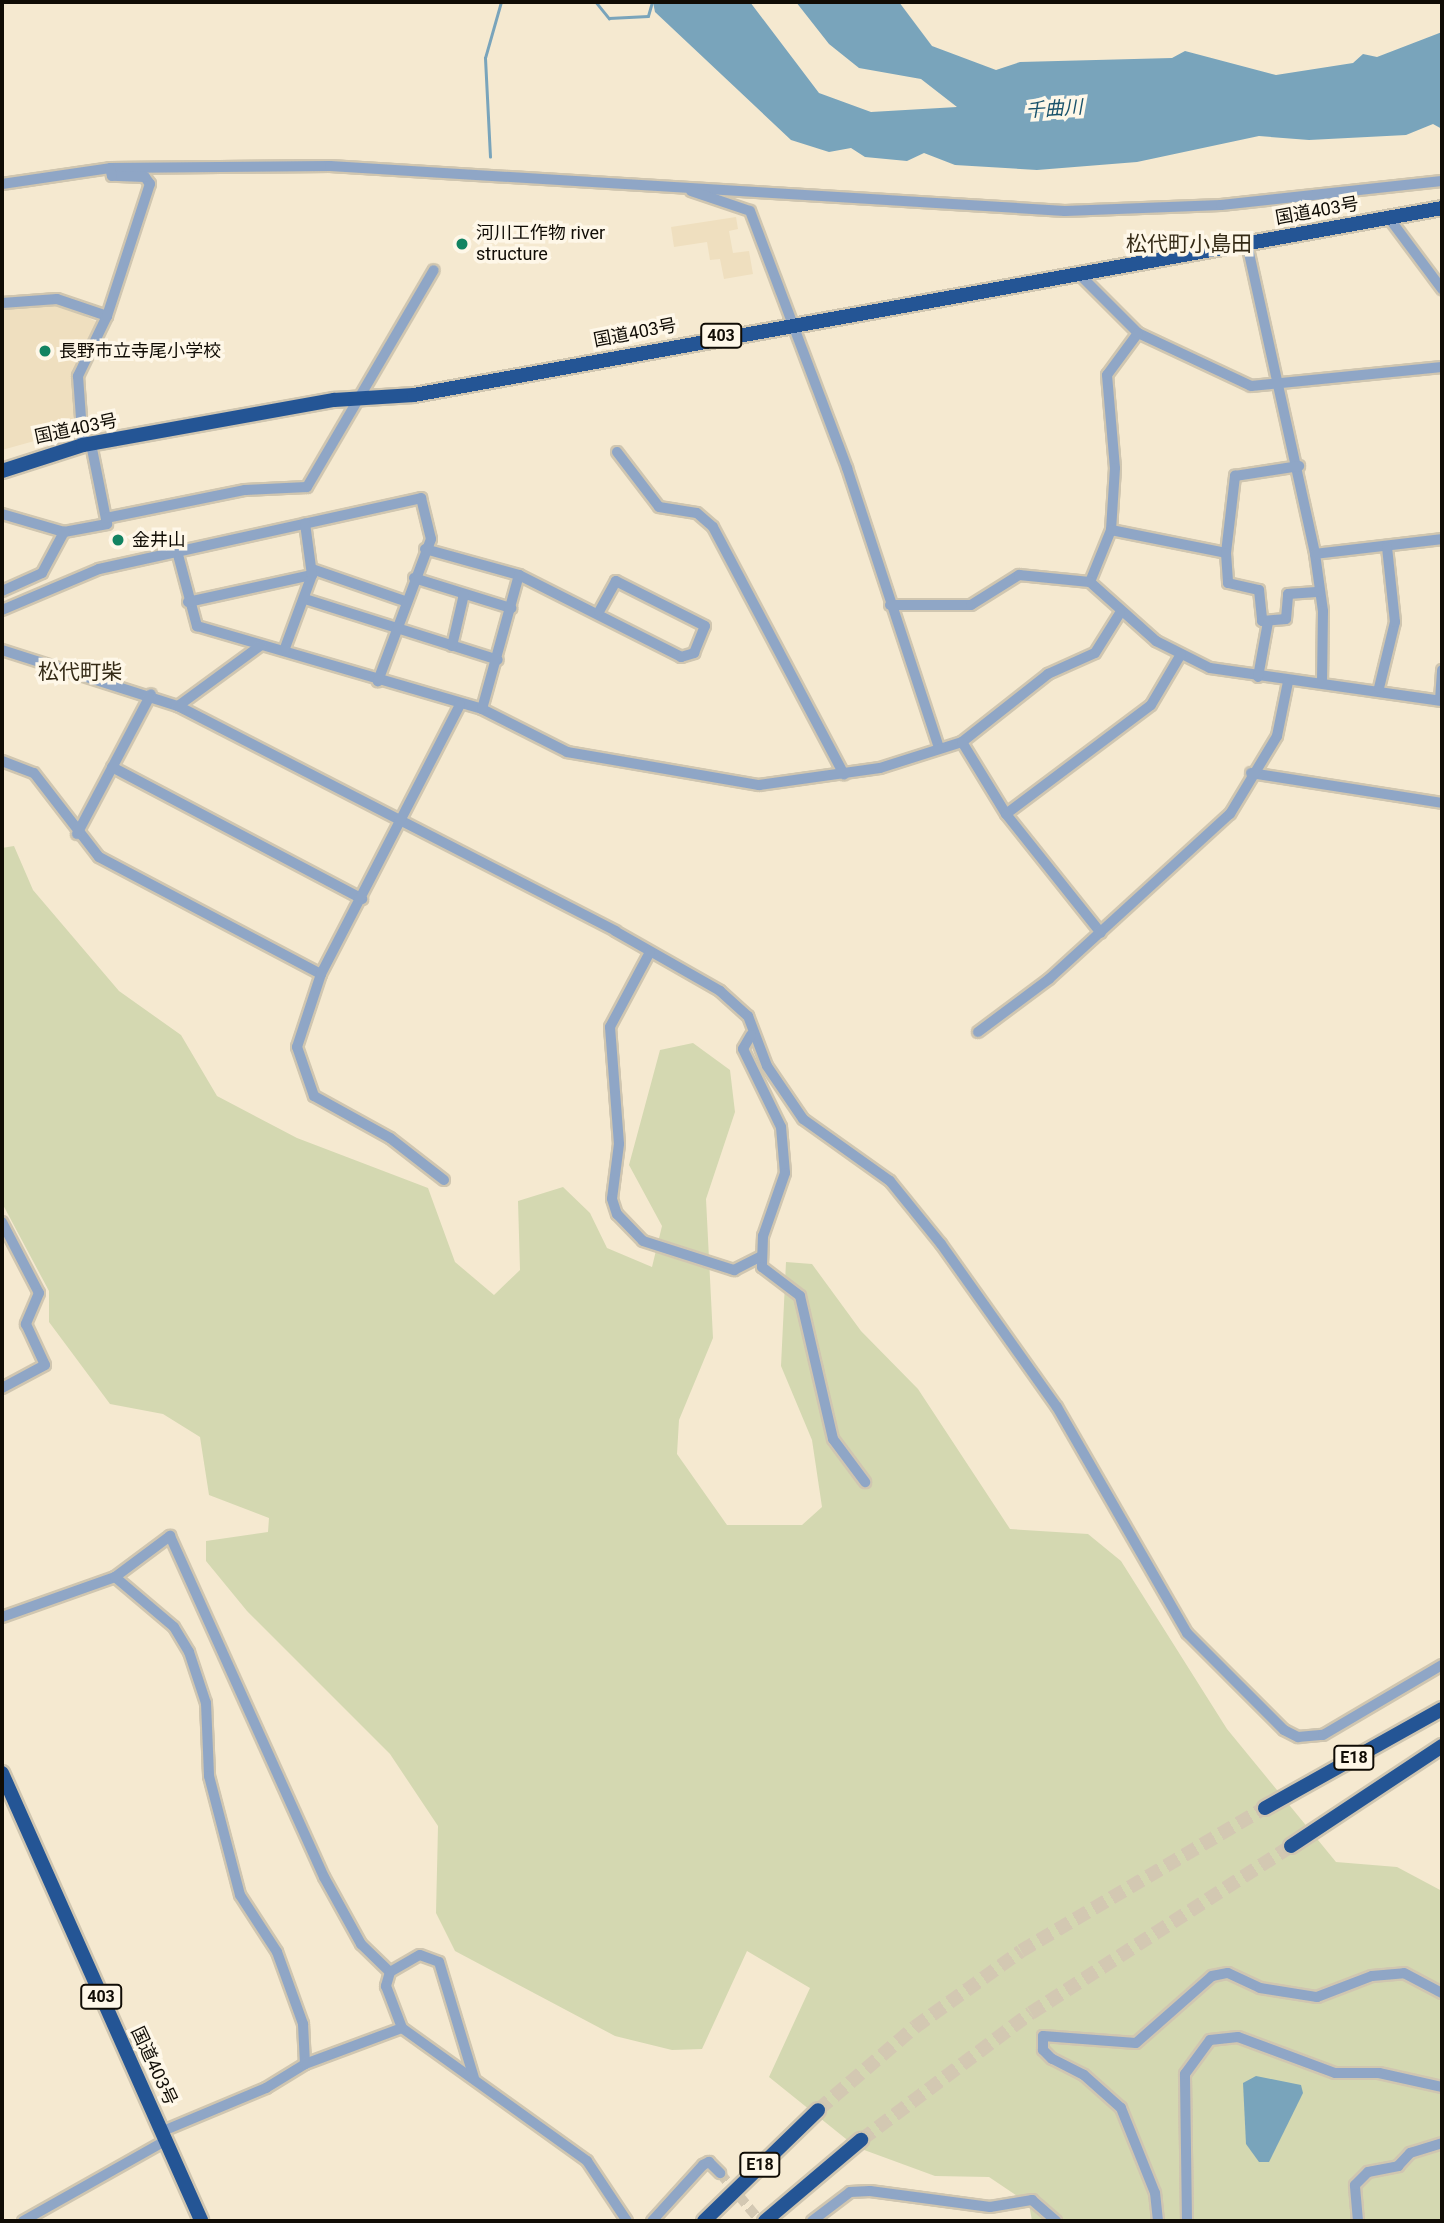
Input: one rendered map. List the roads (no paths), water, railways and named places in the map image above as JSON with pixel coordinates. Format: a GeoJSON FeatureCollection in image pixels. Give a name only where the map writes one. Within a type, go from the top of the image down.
{"type":"FeatureCollection","features":[{"type":"Feature","properties":{"kind":"highway","name":"国道403号"},"geometry":{"type":"LineString","coordinates":[[2,471],[87,445],[354,399],[414,395],[1442,208]]}},
{"type":"Feature","properties":{"kind":"highway","name":"E18"},"geometry":{"type":"LineString","coordinates":[[1265,1808],[1442,1709]]}},
{"type":"Feature","properties":{"kind":"highway","name":"E18"},"geometry":{"type":"LineString","coordinates":[[1291,1846],[1442,1745]]}},
{"type":"Feature","properties":{"kind":"highway","name":"国道403号"},"geometry":{"type":"LineString","coordinates":[[2,1773],[201,2221]]}},
{"type":"Feature","properties":{"kind":"highway","name":"E18"},"geometry":{"type":"LineString","coordinates":[[704,2221],[818,2110]]}},
{"type":"Feature","properties":{"kind":"highway","name":"E18"},"geometry":{"type":"LineString","coordinates":[[765,2221],[861,2140]]}},
{"type":"Feature","properties":{"kind":"street"},"geometry":{"type":"LineString","coordinates":[[2,184],[110,168],[330,166],[1065,211],[1221,205],[1442,181]]}},
{"type":"Feature","properties":{"kind":"street"},"geometry":{"type":"LineString","coordinates":[[2,513],[64,531],[107,524],[87,445],[78,376],[107,316],[150,184],[145,177],[112,176],[110,168]]}},
{"type":"Feature","properties":{"kind":"street"},"geometry":{"type":"LineString","coordinates":[[688,190],[750,211],[847,468],[939,747]]}},
{"type":"Feature","properties":{"kind":"street"},"geometry":{"type":"LineString","coordinates":[[1389,218],[1442,289]]}},
{"type":"Feature","properties":{"kind":"street"},"geometry":{"type":"LineString","coordinates":[[1247,244],[1299,466],[1315,554],[1320,593],[1322,683]]}},
{"type":"Feature","properties":{"kind":"street"},"geometry":{"type":"LineString","coordinates":[[106,519],[229,493],[307,487],[354,399],[434,270]]}},
{"type":"Feature","properties":{"kind":"street"},"geometry":{"type":"LineString","coordinates":[[1080,275],[1138,333],[1251,386],[1340,373],[1403,376],[1442,367]]}},
{"type":"Feature","properties":{"kind":"street"},"geometry":{"type":"LineString","coordinates":[[2,303],[57,299],[107,316]]}},
{"type":"Feature","properties":{"kind":"street"},"geometry":{"type":"LineString","coordinates":[[1090,582],[1111,530],[1115,468],[1104,391],[1112,365],[1138,333]]}},
{"type":"Feature","properties":{"kind":"street"},"geometry":{"type":"LineString","coordinates":[[617,452],[659,507],[697,513],[713,527],[844,774]]}},
{"type":"Feature","properties":{"kind":"street"},"geometry":{"type":"LineString","coordinates":[[1268,622],[1257,612],[1259,590],[1228,583],[1226,553],[1235,476],[1299,466]]}},
{"type":"Feature","properties":{"kind":"street"},"geometry":{"type":"LineString","coordinates":[[2,610],[99,569],[421,498],[431,538],[394,629],[378,681]]}},
{"type":"Feature","properties":{"kind":"street"},"geometry":{"type":"LineString","coordinates":[[285,648],[305,599],[312,572],[305,523]]}},
{"type":"Feature","properties":{"kind":"street"},"geometry":{"type":"LineString","coordinates":[[1111,530],[1226,553]]}},
{"type":"Feature","properties":{"kind":"street"},"geometry":{"type":"LineString","coordinates":[[2,591],[42,573],[64,531]]}},
{"type":"Feature","properties":{"kind":"street"},"geometry":{"type":"LineString","coordinates":[[1315,554],[1442,539]]}},
{"type":"Feature","properties":{"kind":"street"},"geometry":{"type":"LineString","coordinates":[[1379,688],[1395,622],[1387,547]]}},
{"type":"Feature","properties":{"kind":"street"},"geometry":{"type":"LineString","coordinates":[[425,549],[519,575],[599,611],[681,657],[694,653],[705,626],[616,581],[599,611]]}},
{"type":"Feature","properties":{"kind":"street"},"geometry":{"type":"LineString","coordinates":[[177,551],[188,602],[197,626],[260,646],[285,648],[378,681],[482,709],[567,752],[601,761],[706,771],[759,785],[844,774],[962,742],[1048,674],[1095,653],[1120,613]]}},
{"type":"Feature","properties":{"kind":"street"},"geometry":{"type":"LineString","coordinates":[[188,602],[312,572],[405,601]]}},
{"type":"Feature","properties":{"kind":"street"},"geometry":{"type":"LineString","coordinates":[[482,709],[498,660],[519,575]]}},
{"type":"Feature","properties":{"kind":"street"},"geometry":{"type":"LineString","coordinates":[[890,605],[971,605],[1020,575],[1090,582],[1120,613],[1181,654],[1210,668],[1288,682],[1379,688],[1441,701],[1442,670]]}},
{"type":"Feature","properties":{"kind":"street"},"geometry":{"type":"LineString","coordinates":[[414,578],[510,608]]}},
{"type":"Feature","properties":{"kind":"street"},"geometry":{"type":"LineString","coordinates":[[1268,622],[1286,619],[1288,594],[1320,593]]}},
{"type":"Feature","properties":{"kind":"street"},"geometry":{"type":"LineString","coordinates":[[452,646],[464,594]]}},
{"type":"Feature","properties":{"kind":"street"},"geometry":{"type":"LineString","coordinates":[[305,599],[498,660]]}},
{"type":"Feature","properties":{"kind":"street"},"geometry":{"type":"LineString","coordinates":[[1258,677],[1268,622]]}},
{"type":"Feature","properties":{"kind":"street"},"geometry":{"type":"LineString","coordinates":[[178,706],[260,646]]}},
{"type":"Feature","properties":{"kind":"street"},"geometry":{"type":"LineString","coordinates":[[2,650],[151,694],[178,706],[650,951],[720,991],[748,1016],[751,1035],[803,1119],[890,1181],[941,1244],[1057,1407],[1187,1633],[1263,1713],[1298,1737],[1323,1735],[1442,1665]]}},
{"type":"Feature","properties":{"kind":"street"},"geometry":{"type":"LineString","coordinates":[[1006,814],[1151,705],[1181,654]]}},
{"type":"Feature","properties":{"kind":"street"},"geometry":{"type":"LineString","coordinates":[[978,1032],[1101,933],[1230,814],[1251,773],[1277,736],[1288,682]]}},
{"type":"Feature","properties":{"kind":"street"},"geometry":{"type":"LineString","coordinates":[[77,834],[151,694]]}},
{"type":"Feature","properties":{"kind":"street"},"geometry":{"type":"LineString","coordinates":[[444,1180],[390,1138],[314,1096],[297,1046],[321,974],[460,705]]}},
{"type":"Feature","properties":{"kind":"street"},"geometry":{"type":"LineString","coordinates":[[962,742],[1006,814],[1101,933]]}},
{"type":"Feature","properties":{"kind":"street"},"geometry":{"type":"LineString","coordinates":[[2,761],[34,773],[77,834],[99,856],[321,974]]}},
{"type":"Feature","properties":{"kind":"street"},"geometry":{"type":"LineString","coordinates":[[112,767],[362,899]]}},
{"type":"Feature","properties":{"kind":"street"},"geometry":{"type":"LineString","coordinates":[[1251,773],[1442,803]]}},
{"type":"Feature","properties":{"kind":"street"},"geometry":{"type":"LineString","coordinates":[[650,951],[610,1027],[619,1144],[611,1199],[617,1214],[643,1241],[734,1269],[760,1257]]}},
{"type":"Feature","properties":{"kind":"street"},"geometry":{"type":"LineString","coordinates":[[751,1035],[743,1049],[781,1127],[785,1173],[760,1257],[762,1267],[800,1296],[833,1438],[865,1482]]}},
{"type":"Feature","properties":{"kind":"street"},"geometry":{"type":"LineString","coordinates":[[2,1222],[39,1293],[26,1324],[45,1365],[2,1388]]}},
{"type":"Feature","properties":{"kind":"street"},"geometry":{"type":"LineString","coordinates":[[2,1616],[116,1577],[170,1536],[324,1877],[361,1944],[390,1972]]}},
{"type":"Feature","properties":{"kind":"street"},"geometry":{"type":"LineString","coordinates":[[116,1577],[174,1627],[189,1652],[206,1703],[209,1776],[240,1895],[276,1952],[303,2024],[304,2064]]}},
{"type":"Feature","properties":{"kind":"street"},"geometry":{"type":"LineString","coordinates":[[474,2078],[439,1962],[420,1955],[390,1972],[386,1986],[402,2028],[587,2161],[627,2221]]}},
{"type":"Feature","properties":{"kind":"street"},"geometry":{"type":"LineString","coordinates":[[1158,2221],[1155,2193],[1121,2108],[1084,2075],[1052,2059],[1043,2050],[1043,2036],[1136,2043],[1212,1976],[1228,1973],[1260,1988],[1317,1997],[1372,1976],[1404,1973],[1442,1993]]}},
{"type":"Feature","properties":{"kind":"street"},"geometry":{"type":"LineString","coordinates":[[23,2221],[165,2136],[265,2088],[304,2064],[402,2028]]}},
{"type":"Feature","properties":{"kind":"street"},"geometry":{"type":"LineString","coordinates":[[1187,2221],[1185,2074],[1210,2040],[1238,2037],[1335,2073],[1379,2073],[1442,2087]]}},
{"type":"Feature","properties":{"kind":"street"},"geometry":{"type":"LineString","coordinates":[[1358,2221],[1355,2185],[1368,2172],[1398,2166],[1410,2153],[1442,2143]]}},
{"type":"Feature","properties":{"kind":"street"},"geometry":{"type":"LineString","coordinates":[[652,2221],[703,2165],[709,2162],[720,2173]]}},
{"type":"Feature","properties":{"kind":"street"},"geometry":{"type":"LineString","coordinates":[[812,2221],[850,2192],[870,2191],[990,2207],[1032,2200],[1056,2221]]}},
{"type":"Feature","properties":{"kind":"water","name":"千曲川"},"geometry":{"type":"Polygon","coordinates":[[[653,2],[750,2],[819,93],[871,112],[957,107],[921,79],[859,68],[829,44],[796,2],[899,2],[932,46],[996,70],[1020,62],[1172,58],[1185,51],[1276,75],[1353,63],[1363,54],[1377,57],[1442,32],[1442,129],[1433,124],[1406,135],[1309,140],[1259,136],[1137,162],[1037,170],[955,165],[924,153],[907,161],[865,157],[851,148],[829,152],[791,140],[655,12],[653,2]]]}},
{"type":"Feature","properties":{"kind":"water"},"geometry":{"type":"Polygon","coordinates":[[[1256,2076],[1301,2085],[1303,2093],[1269,2162],[1259,2162],[1246,2144],[1243,2083],[1256,2076]]]}},
{"type":"Feature","properties":{"kind":"waterway"},"geometry":{"type":"LineString","coordinates":[[490,157],[485,58],[501,2]]}},
{"type":"Feature","properties":{"kind":"waterway"},"geometry":{"type":"LineString","coordinates":[[596,2],[609,18],[648,16],[652,2]]}},
{"type":"Feature","properties":{"kind":"tunnel"},"geometry":{"type":"LineString","coordinates":[[818,2110],[915,2027],[1021,1951],[1265,1808]]}},
{"type":"Feature","properties":{"kind":"tunnel"},"geometry":{"type":"LineString","coordinates":[[861,2140],[1031,2013],[1291,1846]]}},
{"type":"Feature","properties":{"kind":"tunnel"},"geometry":{"type":"LineString","coordinates":[[720,2173],[760,2221]]}},
{"type":"Feature","properties":{"kind":"place","name":"河川工作物 river structure"},"geometry":{"type":"Point","coordinates":[462,244]}},
{"type":"Feature","properties":{"kind":"place","name":"長野市立寺尾小学校"},"geometry":{"type":"Point","coordinates":[45,351]}},
{"type":"Feature","properties":{"kind":"place","name":"金井山"},"geometry":{"type":"Point","coordinates":[118,540]}},
{"type":"Feature","properties":{"kind":"district","name":"松代町小島田"},"geometry":{"type":"Point","coordinates":[1189,244]}},
{"type":"Feature","properties":{"kind":"district","name":"松代町柴"},"geometry":{"type":"Point","coordinates":[80,672]}}]}
